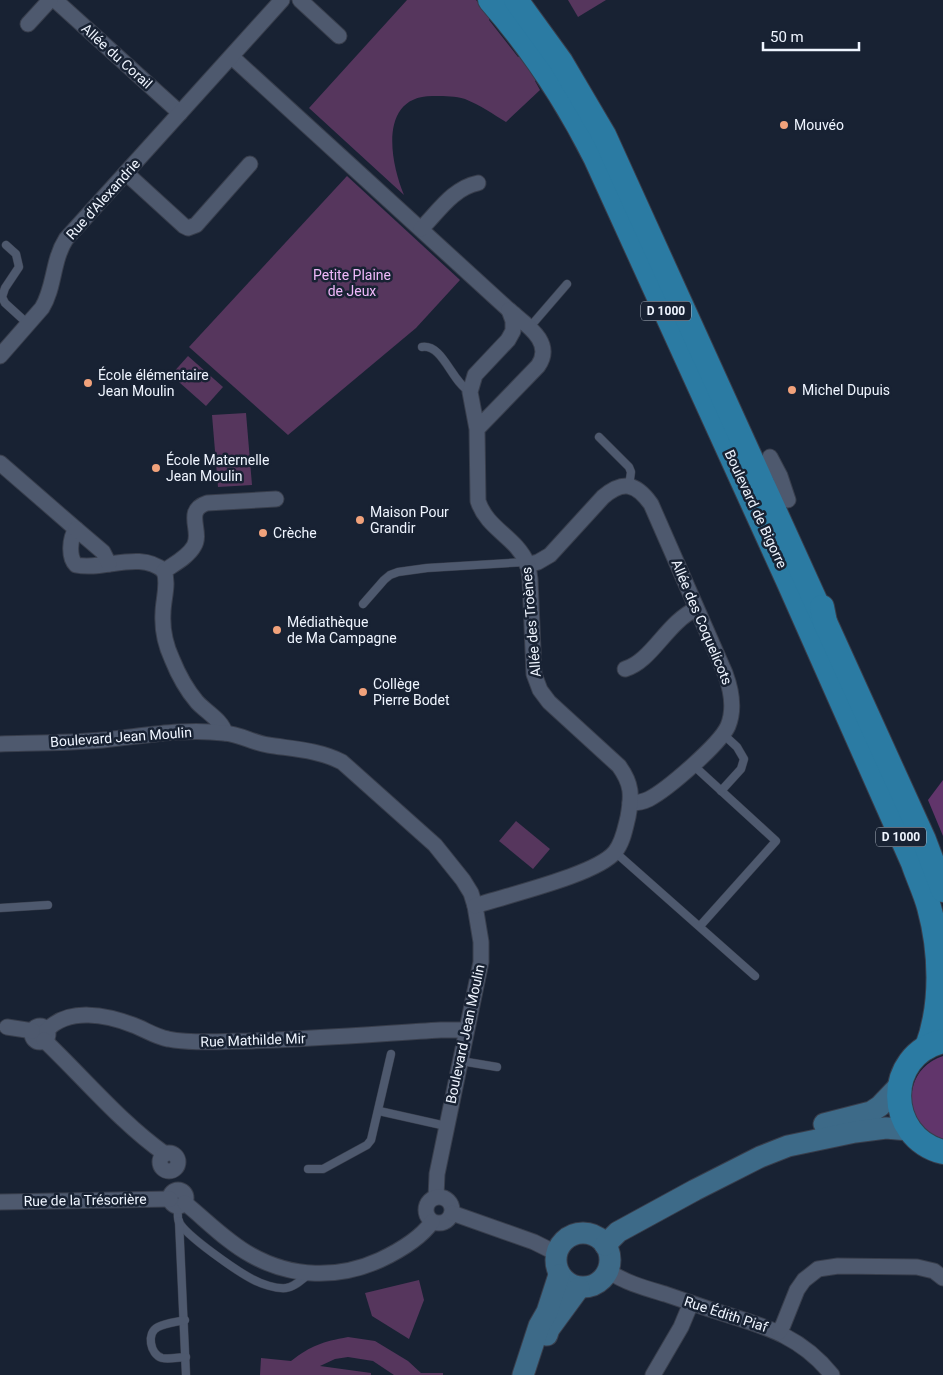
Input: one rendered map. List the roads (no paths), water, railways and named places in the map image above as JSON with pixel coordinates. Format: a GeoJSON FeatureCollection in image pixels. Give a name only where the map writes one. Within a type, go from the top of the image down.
{"type":"FeatureCollection","features":[{"type":"Feature","properties":{"kind":"main road","name":"Boulevard de Bigorre"},"geometry":{"type":"LineString","coordinates":[[490,0],[528,46],[546,72],[566,102],[596,159],[789,582],[913,864],[929,906],[936,940],[938,963],[935,1044]]}},
{"type":"Feature","properties":{"kind":"main road","name":"Boulevard de Bigorre"},"geometry":{"type":"LineString","coordinates":[[516,0],[542,34],[576,86],[604,135],[825,622]]}},
{"type":"Feature","properties":{"kind":"main road"},"geometry":{"type":"LineString","coordinates":[[624,180],[714,354],[756,444],[770,457]]}},
{"type":"Feature","properties":{"kind":"main road"},"geometry":{"type":"LineString","coordinates":[[788,500],[788,518],[810,567],[825,622]]}},
{"type":"Feature","properties":{"kind":"main road","name":"D 1000"},"geometry":{"type":"LineString","coordinates":[[825,622],[924,840],[943,890]]}},
{"type":"Feature","properties":{"kind":"main road"},"geometry":{"type":"LineString","coordinates":[[935,1044],[915,1057],[905,1070],[898,1097],[900,1109],[910,1130],[920,1142],[934,1150],[943,1152]]}},
{"type":"Feature","properties":{"kind":"main road"},"geometry":{"type":"LineString","coordinates":[[695,1190],[731,1161],[771,1138],[787,1131],[872,1112],[900,1085]]}},
{"type":"Feature","properties":{"kind":"main road"},"geometry":{"type":"LineString","coordinates":[[605,1244],[618,1232],[695,1190],[760,1157],[788,1146],[855,1132],[886,1128],[910,1130]]}},
{"type":"Feature","properties":{"kind":"main road"},"geometry":{"type":"LineString","coordinates":[[588,1233],[598,1237],[605,1244],[610,1262],[608,1271],[600,1282],[594,1286],[580,1288],[568,1284],[559,1275],[555,1260],[556,1252],[568,1236],[588,1233]]}},
{"type":"Feature","properties":{"kind":"main road"},"geometry":{"type":"LineString","coordinates":[[523,1375],[536,1333],[547,1312],[559,1275]]}},
{"type":"Feature","properties":{"kind":"main road"},"geometry":{"type":"LineString","coordinates":[[534,1375],[537,1359],[549,1329],[580,1288]]}},
{"type":"Feature","properties":{"kind":"street"},"geometry":{"type":"LineString","coordinates":[[28,24],[50,0]]}},
{"type":"Feature","properties":{"kind":"street","name":"Allée du Corail"},"geometry":{"type":"LineString","coordinates":[[55,0],[180,113]]}},
{"type":"Feature","properties":{"kind":"street","name":"Rue d'Alexandrie"},"geometry":{"type":"LineString","coordinates":[[0,356],[47,300],[59,250],[66,239],[282,0]]}},
{"type":"Feature","properties":{"kind":"street"},"geometry":{"type":"LineString","coordinates":[[300,0],[339,36]]}},
{"type":"Feature","properties":{"kind":"street"},"geometry":{"type":"LineString","coordinates":[[232,56],[539,339],[543,346],[544,354],[542,360],[477,430]]}},
{"type":"Feature","properties":{"kind":"street"},"geometry":{"type":"LineString","coordinates":[[126,173],[188,228],[196,225],[250,164]]}},
{"type":"Feature","properties":{"kind":"street"},"geometry":{"type":"LineString","coordinates":[[421,229],[459,190],[468,185],[478,183]]}},
{"type":"Feature","properties":{"kind":"street"},"geometry":{"type":"LineString","coordinates":[[477,430],[470,392],[475,375],[508,340],[513,331],[514,321],[509,310]]}},
{"type":"Feature","properties":{"kind":"street","name":"Allée des Troènes"},"geometry":{"type":"LineString","coordinates":[[477,430],[478,501],[481,512],[487,520],[518,548],[527,563],[530,579],[534,674],[536,682],[549,702],[619,766],[627,778],[630,789],[630,803]]}},
{"type":"Feature","properties":{"kind":"street"},"geometry":{"type":"LineString","coordinates":[[770,457],[780,476],[788,500]]}},
{"type":"Feature","properties":{"kind":"street"},"geometry":{"type":"LineString","coordinates":[[0,463],[104,552],[109,564]]}},
{"type":"Feature","properties":{"kind":"street"},"geometry":{"type":"LineString","coordinates":[[527,563],[538,562],[550,555],[612,489],[629,486]]}},
{"type":"Feature","properties":{"kind":"street","name":"Allée des Coquelicots"},"geometry":{"type":"LineString","coordinates":[[629,486],[637,488],[651,504],[730,685],[731,711],[723,734],[693,765],[649,800],[630,803]]}},
{"type":"Feature","properties":{"kind":"street"},"geometry":{"type":"LineString","coordinates":[[164,571],[188,554],[193,547],[196,536],[194,518],[197,508],[201,505],[207,503],[276,499]]}},
{"type":"Feature","properties":{"kind":"street"},"geometry":{"type":"LineString","coordinates":[[76,529],[71,540],[73,563],[79,566],[142,562],[164,571]]}},
{"type":"Feature","properties":{"kind":"street"},"geometry":{"type":"LineString","coordinates":[[164,571],[166,582],[163,615],[164,632],[169,651],[178,672],[197,702],[222,724],[226,733]]}},
{"type":"Feature","properties":{"kind":"street"},"geometry":{"type":"LineString","coordinates":[[625,669],[636,664],[682,617],[696,609]]}},
{"type":"Feature","properties":{"kind":"street","name":"Boulevard Jean Moulin"},"geometry":{"type":"LineString","coordinates":[[0,744],[101,740],[182,731],[226,733],[266,745],[314,751],[331,756],[342,762],[435,845],[471,893],[481,942],[481,962],[446,1126],[437,1174],[436,1198]]}},
{"type":"Feature","properties":{"kind":"street"},"geometry":{"type":"LineString","coordinates":[[475,906],[554,882],[596,866],[608,859],[622,842],[630,803]]}},
{"type":"Feature","properties":{"kind":"street","name":"Rue Mathilde Mir"},"geometry":{"type":"LineString","coordinates":[[41,1034],[62,1019],[89,1016],[102,1016],[124,1022],[167,1039],[193,1042],[274,1040],[466,1030]]}},
{"type":"Feature","properties":{"kind":"street"},"geometry":{"type":"LineString","coordinates":[[2,1027],[41,1034],[128,1124],[146,1141],[165,1154],[161,1164],[164,1169],[171,1170],[177,1204],[251,1255],[275,1266],[310,1273],[347,1272],[393,1254],[424,1233],[432,1222]]}},
{"type":"Feature","properties":{"kind":"street"},"geometry":{"type":"LineString","coordinates":[[432,1222],[428,1217],[426,1209],[429,1202],[436,1198],[441,1197],[448,1201],[452,1213]]}},
{"type":"Feature","properties":{"kind":"street","name":"Rue de la Trésorière"},"geometry":{"type":"LineString","coordinates":[[0,1202],[177,1204]]}},
{"type":"Feature","properties":{"kind":"street"},"geometry":{"type":"LineString","coordinates":[[432,1222],[444,1222],[452,1213]]}},
{"type":"Feature","properties":{"kind":"street"},"geometry":{"type":"LineString","coordinates":[[452,1213],[534,1242],[556,1252]]}},
{"type":"Feature","properties":{"kind":"street"},"geometry":{"type":"LineString","coordinates":[[779,1332],[797,1290],[810,1274],[818,1270],[838,1266],[917,1267],[934,1271],[943,1278]]}},
{"type":"Feature","properties":{"kind":"street","name":"Rue Édith Piaf"},"geometry":{"type":"LineString","coordinates":[[608,1271],[629,1283],[757,1323],[779,1332],[814,1356],[832,1375]]}},
{"type":"Feature","properties":{"kind":"street"},"geometry":{"type":"LineString","coordinates":[[653,1375],[681,1327],[691,1302]]}},
{"type":"Feature","properties":{"kind":"lane"},"geometry":{"type":"LineString","coordinates":[[6,245],[16,254],[19,267],[5,288],[2,297],[5,303],[28,324]]}},
{"type":"Feature","properties":{"kind":"lane"},"geometry":{"type":"LineString","coordinates":[[529,328],[567,284]]}},
{"type":"Feature","properties":{"kind":"lane"},"geometry":{"type":"LineString","coordinates":[[422,347],[432,348],[438,352],[460,385],[470,392]]}},
{"type":"Feature","properties":{"kind":"lane"},"geometry":{"type":"LineString","coordinates":[[598,437],[630,467],[629,486]]}},
{"type":"Feature","properties":{"kind":"lane"},"geometry":{"type":"LineString","coordinates":[[363,604],[384,580],[398,572],[427,568],[527,563]]}},
{"type":"Feature","properties":{"kind":"lane"},"geometry":{"type":"LineString","coordinates":[[721,791],[742,769],[744,758],[737,747],[723,734]]}},
{"type":"Feature","properties":{"kind":"lane"},"geometry":{"type":"LineString","coordinates":[[693,765],[776,841],[700,926]]}},
{"type":"Feature","properties":{"kind":"lane"},"geometry":{"type":"LineString","coordinates":[[615,852],[755,976]]}},
{"type":"Feature","properties":{"kind":"lane"},"geometry":{"type":"LineString","coordinates":[[0,908],[48,905]]}},
{"type":"Feature","properties":{"kind":"lane"},"geometry":{"type":"LineString","coordinates":[[308,1169],[323,1169],[367,1145],[371,1140],[391,1054]]}},
{"type":"Feature","properties":{"kind":"lane"},"geometry":{"type":"LineString","coordinates":[[461,1061],[497,1068]]}},
{"type":"Feature","properties":{"kind":"lane"},"geometry":{"type":"LineString","coordinates":[[379,1111],[446,1126]]}},
{"type":"Feature","properties":{"kind":"lane"},"geometry":{"type":"LineString","coordinates":[[177,1204],[212,1252],[253,1280],[285,1288],[295,1285],[310,1273]]}},
{"type":"Feature","properties":{"kind":"lane"},"geometry":{"type":"LineString","coordinates":[[177,1204],[185,1320],[186,1375]]}},
{"type":"Feature","properties":{"kind":"lane"},"geometry":{"type":"LineString","coordinates":[[185,1320],[157,1328],[151,1335],[151,1345],[155,1354],[163,1358],[186,1357]]}},
{"type":"Feature","properties":{"kind":"place","name":"Mouvéo"},"geometry":{"type":"Point","coordinates":[784,125]}},
{"type":"Feature","properties":{"kind":"place","name":"École élémentaire Jean Moulin"},"geometry":{"type":"Point","coordinates":[88,383]}},
{"type":"Feature","properties":{"kind":"place","name":"Michel Dupuis"},"geometry":{"type":"Point","coordinates":[792,390]}},
{"type":"Feature","properties":{"kind":"place","name":"École Maternelle Jean Moulin"},"geometry":{"type":"Point","coordinates":[156,468]}},
{"type":"Feature","properties":{"kind":"place","name":"Maison Pour Grandir"},"geometry":{"type":"Point","coordinates":[360,520]}},
{"type":"Feature","properties":{"kind":"place","name":"Crèche"},"geometry":{"type":"Point","coordinates":[263,533]}},
{"type":"Feature","properties":{"kind":"place","name":"Médiathèque de Ma Campagne"},"geometry":{"type":"Point","coordinates":[277,630]}},
{"type":"Feature","properties":{"kind":"place","name":"Collège Pierre Bodet"},"geometry":{"type":"Point","coordinates":[363,692]}},
{"type":"Feature","properties":{"kind":"park label","name":"Petite Plaine de Jeux"},"geometry":{"type":"Point","coordinates":[352,284]}}]}
